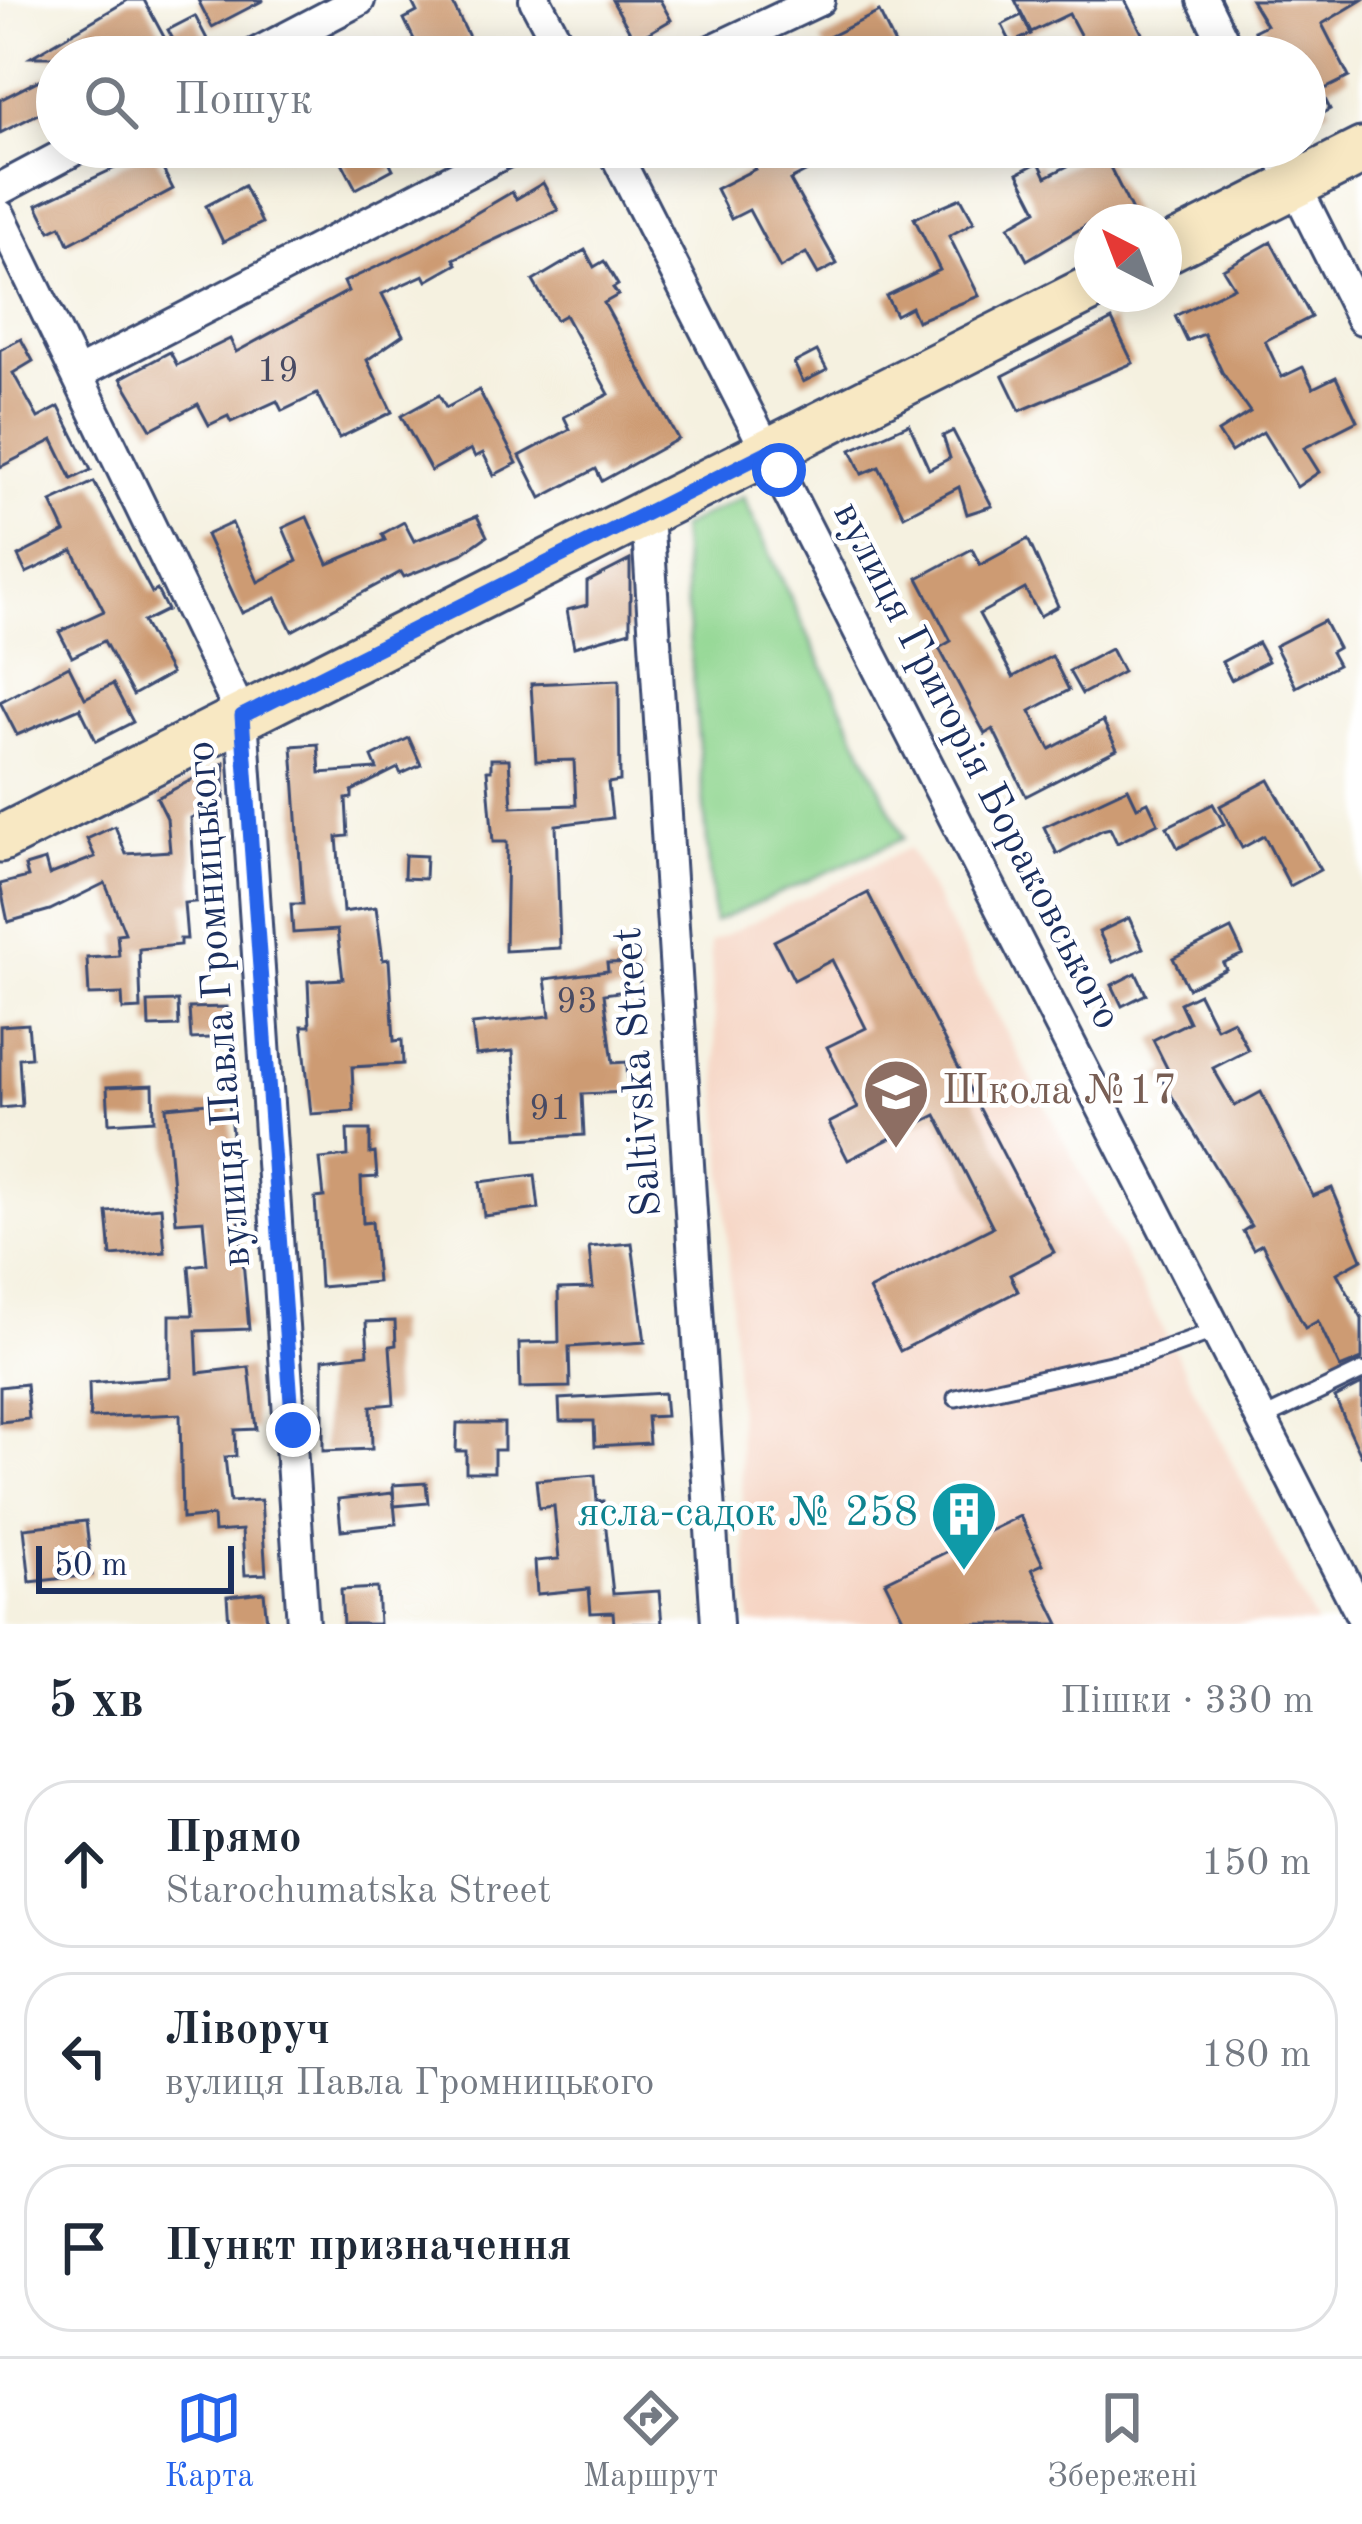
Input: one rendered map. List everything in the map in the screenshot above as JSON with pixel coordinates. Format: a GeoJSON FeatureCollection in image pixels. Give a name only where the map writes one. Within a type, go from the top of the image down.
{"type":"FeatureCollection","features":[{"type":"Feature","properties":{"kind":"street"},"geometry":{"type":"LineString","coordinates":[[290,36],[358,0]]}},
{"type":"Feature","properties":{"kind":"street"},"geometry":{"type":"LineString","coordinates":[[535,0],[555,36]]}},
{"type":"Feature","properties":{"kind":"street"},"geometry":{"type":"LineString","coordinates":[[743,36],[819,0]]}},
{"type":"Feature","properties":{"kind":"street"},"geometry":{"type":"LineString","coordinates":[[1203,0],[1221,36]]}},
{"type":"Feature","properties":{"kind":"street"},"geometry":{"type":"LineString","coordinates":[[1326,158],[1362,151]]}},
{"type":"Feature","properties":{"kind":"street"},"geometry":{"type":"LineString","coordinates":[[0,189],[40,168]]}},
{"type":"Feature","properties":{"kind":"street"},"geometry":{"type":"LineString","coordinates":[[79,373],[474,168]]}},
{"type":"Feature","properties":{"kind":"street","name":"вулиця Григорія Бораковського"},"geometry":{"type":"LineString","coordinates":[[623,168],[1362,1616]]}},
{"type":"Feature","properties":{"kind":"street"},"geometry":{"type":"LineString","coordinates":[[1182,238],[1283,168]]}},
{"type":"Feature","properties":{"kind":"street"},"geometry":{"type":"LineString","coordinates":[[1287,168],[1362,319]]}},
{"type":"Feature","properties":{"kind":"street","name":"вулиця Павла Громницького"},"geometry":{"type":"LineString","coordinates":[[0,216],[242,716],[303,1624]]}},
{"type":"Feature","properties":{"kind":"street"},"geometry":{"type":"LineString","coordinates":[[0,839],[1074,297]]}},
{"type":"Feature","properties":{"kind":"street","name":"Saltivska Street"},"geometry":{"type":"LineString","coordinates":[[647,514],[717,1624]]}},
{"type":"Feature","properties":{"kind":"lane"},"geometry":{"type":"LineString","coordinates":[[956,1398],[1142,1358],[1216,1330]]}},
{"type":"Feature","properties":{"kind":"lane"},"geometry":{"type":"LineString","coordinates":[[1262,1419],[1362,1371]]}},
{"type":"Feature","properties":{"kind":"shaded area","name":"Школа №17"},"geometry":{"type":"Polygon","coordinates":[[[909,848],[1316,1624],[750,1624],[710,942],[909,848]]]}},
{"type":"Feature","properties":{"kind":"green space"},"geometry":{"type":"Polygon","coordinates":[[[743,497],[904,838],[714,922],[680,528],[743,497]]]}},
{"type":"Feature","properties":{"kind":"building"},"geometry":{"type":"Polygon","coordinates":[[[128,0],[144,0],[164,36],[67,36],[128,0]]]}},
{"type":"Feature","properties":{"kind":"building"},"geometry":{"type":"Polygon","coordinates":[[[198,0],[264,0],[212,27],[198,0]]]}},
{"type":"Feature","properties":{"kind":"building"},"geometry":{"type":"Polygon","coordinates":[[[411,0],[451,0],[469,36],[412,36],[404,19],[417,12],[411,0]]]}},
{"type":"Feature","properties":{"kind":"building"},"geometry":{"type":"Polygon","coordinates":[[[612,0],[660,0],[671,20],[644,36],[632,36],[612,0]]]}},
{"type":"Feature","properties":{"kind":"building"},"geometry":{"type":"Polygon","coordinates":[[[1015,0],[1125,0],[1143,36],[1081,36],[1069,14],[1031,32],[1015,0]]]}},
{"type":"Feature","properties":{"kind":"building"},"geometry":{"type":"Polygon","coordinates":[[[1251,0],[1362,0],[1322,24],[1349,77],[1326,88],[1326,36],[1257,36],[1254,31],[1266,25],[1251,0]]]}},
{"type":"Feature","properties":{"kind":"building"},"geometry":{"type":"Polygon","coordinates":[[[879,12],[891,36],[831,36],[879,12]]]}},
{"type":"Feature","properties":{"kind":"building"},"geometry":{"type":"Polygon","coordinates":[[[1022,15],[1031,34],[1008,36],[1002,25],[1022,15]]]}},
{"type":"Feature","properties":{"kind":"building"},"geometry":{"type":"Polygon","coordinates":[[[195,16],[205,36],[171,36],[168,30],[195,16]]]}},
{"type":"Feature","properties":{"kind":"building"},"geometry":{"type":"Polygon","coordinates":[[[36,82],[36,115],[0,133],[0,100],[36,82]]]}},
{"type":"Feature","properties":{"kind":"building"},"geometry":{"type":"Polygon","coordinates":[[[115,168],[162,168],[173,189],[69,244],[61,226],[50,231],[37,205],[115,168]]]}},
{"type":"Feature","properties":{"kind":"building"},"geometry":{"type":"Polygon","coordinates":[[[345,168],[392,168],[393,169],[356,189],[345,168]]]}},
{"type":"Feature","properties":{"kind":"building"},"geometry":{"type":"Polygon","coordinates":[[[813,168],[790,180],[837,264],[818,274],[806,253],[780,268],[749,210],[731,219],[716,189],[755,169],[813,168]]]}},
{"type":"Feature","properties":{"kind":"building"},"geometry":{"type":"Polygon","coordinates":[[[1042,168],[1046,177],[1064,168],[1110,168],[1128,204],[1074,204],[1074,233],[1027,260],[1009,226],[1037,210],[1018,173],[1042,168]]]}},
{"type":"Feature","properties":{"kind":"building"},"geometry":{"type":"Polygon","coordinates":[[[543,183],[558,210],[454,259],[457,264],[427,281],[424,275],[382,294],[403,335],[367,360],[392,412],[339,438],[317,394],[282,411],[277,401],[231,422],[228,416],[209,425],[198,404],[151,429],[121,378],[170,352],[177,365],[230,339],[236,352],[348,291],[344,282],[413,250],[512,192],[516,199],[543,183]]]}},
{"type":"Feature","properties":{"kind":"building"},"geometry":{"type":"Polygon","coordinates":[[[244,186],[262,223],[223,242],[206,206],[244,186]]]}},
{"type":"Feature","properties":{"kind":"building"},"geometry":{"type":"Polygon","coordinates":[[[961,198],[974,222],[949,236],[979,296],[917,321],[911,307],[896,315],[886,296],[940,270],[914,218],[961,198]]]}},
{"type":"Feature","properties":{"kind":"building"},"geometry":{"type":"Polygon","coordinates":[[[1271,242],[1311,317],[1265,341],[1282,377],[1303,367],[1313,388],[1336,377],[1357,421],[1304,448],[1319,472],[1297,487],[1263,432],[1231,452],[1218,432],[1250,412],[1222,372],[1204,334],[1187,341],[1175,316],[1234,287],[1223,269],[1271,242]]]}},
{"type":"Feature","properties":{"kind":"building"},"geometry":{"type":"Polygon","coordinates":[[[585,250],[594,267],[604,261],[618,285],[613,288],[618,295],[604,303],[678,439],[602,481],[596,469],[541,498],[520,456],[570,429],[564,417],[609,394],[565,315],[556,320],[533,281],[585,250]]]}},
{"type":"Feature","properties":{"kind":"building"},"geometry":{"type":"Polygon","coordinates":[[[1112,320],[1133,363],[1020,411],[1003,376],[1112,320]]]}},
{"type":"Feature","properties":{"kind":"building"},"geometry":{"type":"Polygon","coordinates":[[[21,339],[33,361],[13,373],[38,418],[59,407],[91,470],[72,479],[53,440],[0,467],[0,350],[21,339]]]}},
{"type":"Feature","properties":{"kind":"building"},"geometry":{"type":"Polygon","coordinates":[[[817,351],[827,370],[803,382],[794,363],[817,351]]]}},
{"type":"Feature","properties":{"kind":"building"},"geometry":{"type":"Polygon","coordinates":[[[479,390],[517,463],[494,475],[483,453],[475,457],[471,449],[431,471],[401,416],[439,395],[446,408],[479,390]]]}},
{"type":"Feature","properties":{"kind":"building"},"geometry":{"type":"Polygon","coordinates":[[[909,424],[929,469],[950,458],[943,436],[953,431],[992,506],[967,514],[959,487],[904,516],[879,467],[862,474],[851,450],[909,424]]]}},
{"type":"Feature","properties":{"kind":"building"},"geometry":{"type":"Polygon","coordinates":[[[94,482],[152,593],[157,590],[167,610],[143,622],[171,674],[133,695],[104,641],[72,657],[59,632],[104,611],[73,551],[26,573],[18,556],[65,532],[51,502],[94,482]]]}},
{"type":"Feature","properties":{"kind":"building"},"geometry":{"type":"Polygon","coordinates":[[[477,516],[487,536],[462,554],[404,577],[401,572],[292,631],[276,598],[242,613],[206,535],[232,523],[258,582],[297,561],[283,528],[307,517],[328,564],[385,540],[382,534],[404,522],[414,541],[477,516]]]}},
{"type":"Feature","properties":{"kind":"building"},"geometry":{"type":"Polygon","coordinates":[[[1028,539],[1058,606],[1040,616],[1025,589],[979,614],[1013,677],[1052,656],[1069,690],[1030,711],[1050,749],[1103,721],[1117,749],[1026,796],[993,729],[985,734],[939,648],[951,641],[918,578],[972,549],[980,565],[1028,539]]]}},
{"type":"Feature","properties":{"kind":"building"},"geometry":{"type":"Polygon","coordinates":[[[630,560],[630,631],[574,647],[567,610],[587,605],[587,582],[630,560]]]}},
{"type":"Feature","properties":{"kind":"building"},"geometry":{"type":"Polygon","coordinates":[[[1324,621],[1338,648],[1331,652],[1338,665],[1296,687],[1275,646],[1324,621]]]}},
{"type":"Feature","properties":{"kind":"building"},"geometry":{"type":"Polygon","coordinates":[[[1258,643],[1268,661],[1231,680],[1222,662],[1258,643]]]}},
{"type":"Feature","properties":{"kind":"building"},"geometry":{"type":"Polygon","coordinates":[[[1111,649],[1123,672],[1082,694],[1069,671],[1111,649]]]}},
{"type":"Feature","properties":{"kind":"building"},"geometry":{"type":"Polygon","coordinates":[[[69,666],[85,698],[113,684],[133,722],[96,741],[80,708],[17,735],[0,702],[69,666]]]}},
{"type":"Feature","properties":{"kind":"building"},"geometry":{"type":"Polygon","coordinates":[[[619,680],[620,781],[608,783],[612,818],[556,825],[560,948],[505,951],[507,842],[493,842],[487,770],[491,770],[491,759],[509,759],[512,807],[576,805],[574,760],[536,761],[531,684],[619,680]]]}},
{"type":"Feature","properties":{"kind":"building"},"geometry":{"type":"Polygon","coordinates":[[[409,738],[421,765],[401,774],[398,768],[352,791],[352,798],[346,799],[348,836],[337,837],[343,912],[376,907],[383,960],[389,959],[394,1041],[402,1040],[403,1064],[352,1067],[354,1111],[311,1114],[302,1026],[310,1026],[308,981],[343,979],[337,930],[293,933],[291,904],[303,904],[292,746],[318,744],[320,773],[377,769],[372,757],[409,738]]]}},
{"type":"Feature","properties":{"kind":"building"},"geometry":{"type":"Polygon","coordinates":[[[224,763],[224,802],[191,818],[196,902],[184,903],[187,939],[180,939],[180,945],[139,949],[141,1009],[123,1010],[122,994],[89,995],[87,958],[119,956],[117,934],[125,933],[105,883],[50,910],[8,922],[0,884],[28,877],[25,866],[45,860],[49,875],[95,857],[87,839],[115,826],[126,854],[170,851],[167,818],[157,798],[224,763]]]}},
{"type":"Feature","properties":{"kind":"building"},"geometry":{"type":"Polygon","coordinates":[[[1269,780],[1320,870],[1290,886],[1264,836],[1242,848],[1220,806],[1269,780]]]}},
{"type":"Feature","properties":{"kind":"building"},"geometry":{"type":"Polygon","coordinates":[[[1128,788],[1137,807],[1148,802],[1158,823],[1117,843],[1110,828],[1102,830],[1057,854],[1044,827],[1128,788]]]}},
{"type":"Feature","properties":{"kind":"building"},"geometry":{"type":"Polygon","coordinates":[[[1213,804],[1224,824],[1178,848],[1167,827],[1213,804]]]}},
{"type":"Feature","properties":{"kind":"building"},"geometry":{"type":"Polygon","coordinates":[[[405,855],[426,856],[425,879],[404,878],[405,855]]]}},
{"type":"Feature","properties":{"kind":"building"},"geometry":{"type":"Polygon","coordinates":[[[868,893],[1054,1252],[1010,1275],[1018,1291],[900,1351],[869,1290],[993,1227],[936,1115],[848,1160],[829,1123],[858,1108],[827,1047],[866,1028],[832,960],[794,980],[774,941],[868,893]]]}},
{"type":"Feature","properties":{"kind":"building"},"geometry":{"type":"Polygon","coordinates":[[[1129,918],[1143,948],[1113,962],[1099,932],[1129,918]]]}},
{"type":"Feature","properties":{"kind":"building"},"geometry":{"type":"Polygon","coordinates":[[[1231,929],[1243,954],[1223,963],[1226,969],[1188,988],[1173,958],[1231,929]]]}},
{"type":"Feature","properties":{"kind":"building"},"geometry":{"type":"Polygon","coordinates":[[[639,962],[640,989],[604,994],[613,1063],[627,1062],[628,1092],[582,1094],[584,1135],[518,1139],[513,1051],[476,1055],[472,1024],[550,1016],[545,979],[608,971],[607,963],[639,962]]]}},
{"type":"Feature","properties":{"kind":"building"},"geometry":{"type":"Polygon","coordinates":[[[1136,973],[1146,994],[1122,1006],[1112,985],[1136,973]]]}},
{"type":"Feature","properties":{"kind":"building"},"geometry":{"type":"Polygon","coordinates":[[[1199,994],[1216,1028],[1233,1020],[1248,1050],[1213,1068],[1235,1106],[1261,1092],[1313,1196],[1332,1188],[1362,1259],[1337,1273],[1362,1319],[1362,1359],[1340,1368],[1318,1321],[1305,1328],[1262,1244],[1253,1249],[1243,1231],[1251,1226],[1159,1075],[1168,1070],[1153,1040],[1189,1022],[1180,1003],[1199,994]]]}},
{"type":"Feature","properties":{"kind":"building"},"geometry":{"type":"Polygon","coordinates":[[[178,1001],[179,1026],[149,1027],[148,1002],[178,1001]]]}},
{"type":"Feature","properties":{"kind":"building"},"geometry":{"type":"Polygon","coordinates":[[[227,1007],[228,1037],[191,1039],[189,1008],[227,1007]]]}},
{"type":"Feature","properties":{"kind":"building"},"geometry":{"type":"Polygon","coordinates":[[[28,1024],[31,1057],[19,1058],[22,1106],[0,1108],[0,1026],[28,1024]]]}},
{"type":"Feature","properties":{"kind":"building"},"geometry":{"type":"Polygon","coordinates":[[[153,1085],[154,1120],[109,1123],[107,1087],[153,1085]]]}},
{"type":"Feature","properties":{"kind":"building"},"geometry":{"type":"Polygon","coordinates":[[[229,1101],[249,1329],[196,1331],[198,1373],[249,1367],[256,1429],[235,1430],[236,1456],[225,1457],[230,1502],[261,1500],[266,1574],[245,1575],[242,1530],[214,1532],[213,1516],[182,1519],[180,1414],[90,1418],[89,1383],[170,1377],[170,1315],[193,1315],[189,1266],[207,1264],[203,1220],[176,1222],[166,1107],[229,1101]]]}},
{"type":"Feature","properties":{"kind":"building"},"geometry":{"type":"Polygon","coordinates":[[[347,1130],[370,1130],[370,1154],[375,1153],[377,1177],[361,1178],[363,1223],[372,1222],[377,1282],[320,1287],[315,1198],[324,1197],[320,1159],[348,1156],[347,1130]]]}},
{"type":"Feature","properties":{"kind":"building"},"geometry":{"type":"Polygon","coordinates":[[[535,1175],[539,1209],[484,1216],[480,1182],[535,1175]]]}},
{"type":"Feature","properties":{"kind":"building"},"geometry":{"type":"Polygon","coordinates":[[[161,1207],[165,1252],[111,1256],[107,1212],[161,1207]]]}},
{"type":"Feature","properties":{"kind":"building"},"geometry":{"type":"Polygon","coordinates":[[[632,1243],[645,1342],[569,1347],[570,1387],[520,1388],[519,1343],[559,1342],[558,1289],[593,1288],[589,1247],[632,1243]]]}},
{"type":"Feature","properties":{"kind":"building"},"geometry":{"type":"Polygon","coordinates":[[[395,1321],[396,1345],[390,1346],[394,1404],[371,1406],[372,1449],[323,1451],[323,1359],[368,1354],[366,1322],[395,1321]]]}},
{"type":"Feature","properties":{"kind":"building"},"geometry":{"type":"Polygon","coordinates":[[[26,1384],[29,1419],[0,1422],[0,1387],[26,1384]]]}},
{"type":"Feature","properties":{"kind":"building"},"geometry":{"type":"Polygon","coordinates":[[[1362,1384],[1362,1457],[1335,1398],[1362,1384]]]}},
{"type":"Feature","properties":{"kind":"building"},"geometry":{"type":"Polygon","coordinates":[[[664,1393],[666,1416],[647,1417],[649,1443],[595,1446],[594,1421],[560,1421],[559,1399],[664,1393]]]}},
{"type":"Feature","properties":{"kind":"building"},"geometry":{"type":"Polygon","coordinates":[[[457,1423],[504,1423],[504,1450],[494,1450],[494,1472],[466,1472],[466,1451],[456,1451],[457,1423]]]}},
{"type":"Feature","properties":{"kind":"building"},"geometry":{"type":"Polygon","coordinates":[[[595,1475],[597,1502],[603,1501],[613,1594],[659,1591],[662,1624],[614,1624],[613,1612],[591,1613],[589,1589],[537,1594],[535,1561],[559,1559],[554,1506],[539,1508],[536,1480],[595,1475]]]}},
{"type":"Feature","properties":{"kind":"building"},"geometry":{"type":"Polygon","coordinates":[[[426,1483],[428,1503],[394,1506],[393,1485],[426,1483]]]}},
{"type":"Feature","properties":{"kind":"building"},"geometry":{"type":"Polygon","coordinates":[[[393,1493],[396,1524],[341,1530],[338,1499],[393,1493]]]}},
{"type":"Feature","properties":{"kind":"building","name":"ясла-садок № 258"},"geometry":{"type":"Polygon","coordinates":[[[1020,1516],[1043,1564],[1032,1569],[1059,1624],[906,1624],[885,1582],[1020,1516]]]}},
{"type":"Feature","properties":{"kind":"building"},"geometry":{"type":"Polygon","coordinates":[[[86,1521],[92,1575],[30,1582],[24,1528],[86,1521]]]}},
{"type":"Feature","properties":{"kind":"building"},"geometry":{"type":"Polygon","coordinates":[[[377,1588],[379,1624],[343,1624],[341,1590],[377,1588]]]}},
{"type":"Feature","properties":{"kind":"building"},"geometry":{"type":"Polygon","coordinates":[[[264,1592],[267,1624],[229,1624],[227,1596],[264,1592]]]}},
{"type":"Feature","properties":{"kind":"place","name":"Школа №17"},"geometry":{"type":"Point","coordinates":[896,1151]}},
{"type":"Feature","properties":{"kind":"place","name":"ясла-садок № 258"},"geometry":{"type":"Point","coordinates":[964,1573]}},
{"type":"Feature","properties":{"kind":"route"},"geometry":{"type":"LineString","coordinates":[[293,1430],[242,716],[770,451],[779,470]]}}]}
